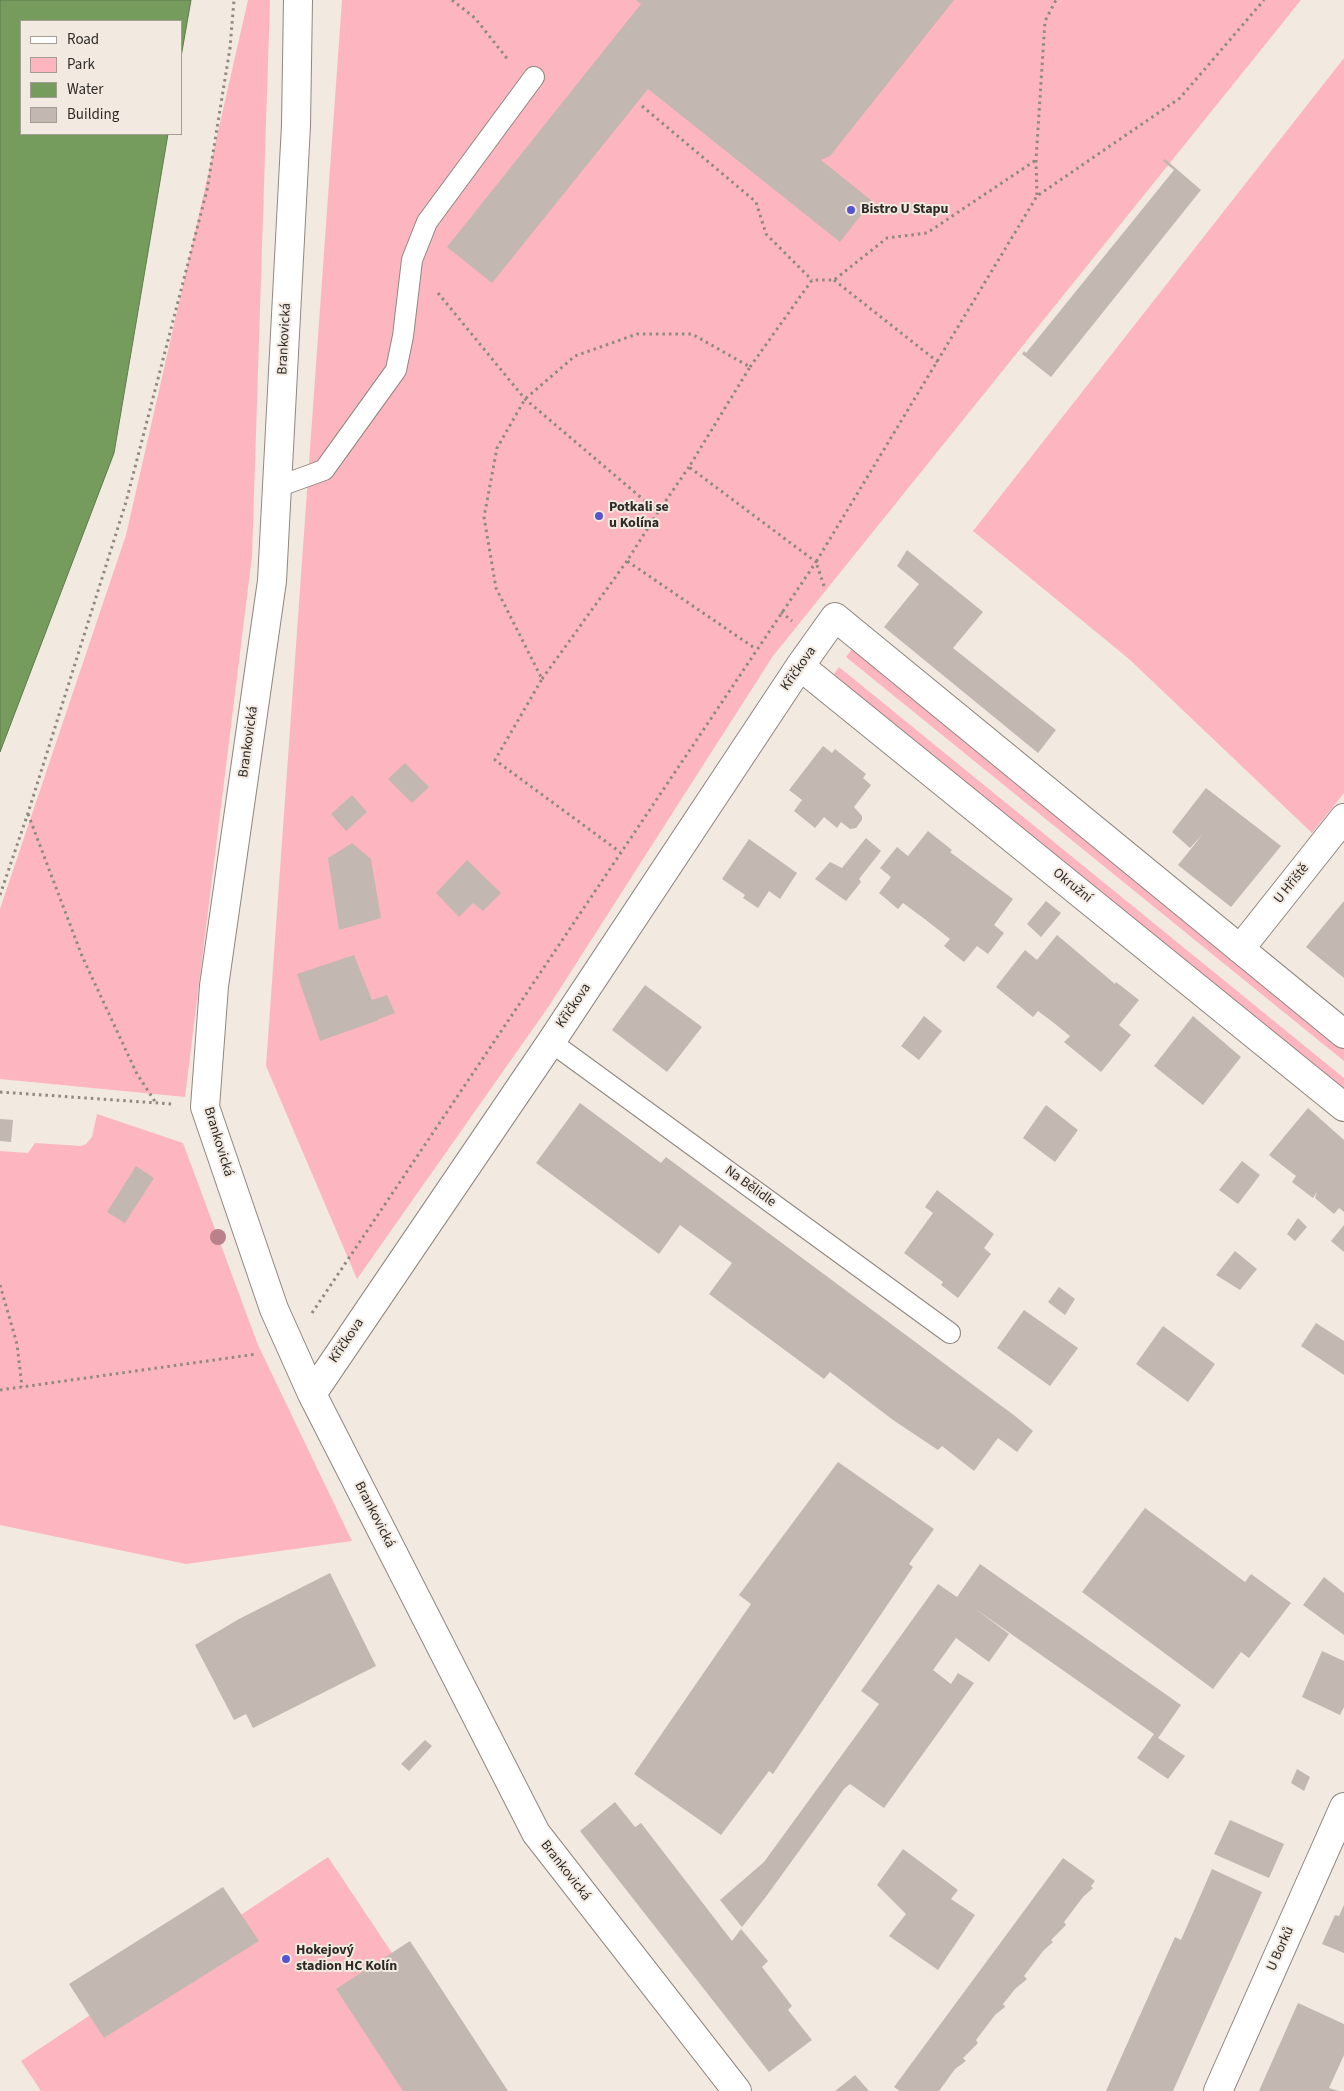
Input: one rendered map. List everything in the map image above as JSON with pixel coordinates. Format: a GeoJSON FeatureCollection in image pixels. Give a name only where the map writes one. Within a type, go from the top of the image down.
{"type":"FeatureCollection","features":[{"type":"Feature","properties":{"kind":"street","name":"Brankovická"},"geometry":{"type":"LineString","coordinates":[[298,0],[296,125],[272,581],[214,986],[205,1107],[274,1310],[290,1346],[312,1394],[536,1833],[737,2091]]}},
{"type":"Feature","properties":{"kind":"street","name":"Křičkova"},"geometry":{"type":"LineString","coordinates":[[312,1394],[550,1042],[800,666],[835,617]]}},
{"type":"Feature","properties":{"kind":"street"},"geometry":{"type":"LineString","coordinates":[[835,617],[1344,1034]]}},
{"type":"Feature","properties":{"kind":"street","name":"Okružní"},"geometry":{"type":"LineString","coordinates":[[800,666],[1344,1107]]}},
{"type":"Feature","properties":{"kind":"street","name":"U Hřiště"},"geometry":{"type":"LineString","coordinates":[[1240,949],[1344,818]]}},
{"type":"Feature","properties":{"kind":"street","name":"U Borků"},"geometry":{"type":"LineString","coordinates":[[1218,2091],[1344,1807]]}},
{"type":"Feature","properties":{"kind":"lane"},"geometry":{"type":"LineString","coordinates":[[277,487],[324,470],[396,370],[403,336],[412,260],[427,222],[532,81]]}},
{"type":"Feature","properties":{"kind":"lane","name":"Na Bělidle"},"geometry":{"type":"LineString","coordinates":[[550,1042],[950,1333]]}},
{"type":"Feature","properties":{"kind":"path"},"geometry":{"type":"LineString","coordinates":[[0,895],[28,813],[126,502],[207,190],[230,48],[234,0]]}},
{"type":"Feature","properties":{"kind":"path"},"geometry":{"type":"LineString","coordinates":[[452,0],[475,18],[498,45],[518,74],[532,81]]}},
{"type":"Feature","properties":{"kind":"path"},"geometry":{"type":"LineString","coordinates":[[1038,196],[1036,160],[1046,21],[1056,0]]}},
{"type":"Feature","properties":{"kind":"path"},"geometry":{"type":"LineString","coordinates":[[0,1390],[259,1354],[290,1346],[816,562],[1038,196],[1180,98],[1264,0]]}},
{"type":"Feature","properties":{"kind":"path"},"geometry":{"type":"LineString","coordinates":[[642,106],[756,202],[766,234],[812,280],[834,280],[938,362]]}},
{"type":"Feature","properties":{"kind":"path"},"geometry":{"type":"LineString","coordinates":[[834,280],[886,238],[928,234],[1036,160]]}},
{"type":"Feature","properties":{"kind":"path"},"geometry":{"type":"LineString","coordinates":[[412,260],[525,399],[658,512]]}},
{"type":"Feature","properties":{"kind":"path"},"geometry":{"type":"LineString","coordinates":[[620,852],[495,760],[542,679],[627,561],[689,467],[750,367],[812,280]]}},
{"type":"Feature","properties":{"kind":"path"},"geometry":{"type":"LineString","coordinates":[[542,679],[496,588],[484,517],[496,448],[525,399],[575,356],[637,334],[692,334],[750,367]]}},
{"type":"Feature","properties":{"kind":"path"},"geometry":{"type":"LineString","coordinates":[[689,467],[816,562],[835,617]]}},
{"type":"Feature","properties":{"kind":"path"},"geometry":{"type":"LineString","coordinates":[[627,561],[756,649]]}},
{"type":"Feature","properties":{"kind":"path"},"geometry":{"type":"LineString","coordinates":[[28,813],[82,956],[137,1074],[156,1103]]}},
{"type":"Feature","properties":{"kind":"path"},"geometry":{"type":"LineString","coordinates":[[0,1092],[205,1107]]}},
{"type":"Feature","properties":{"kind":"path"},"geometry":{"type":"LineString","coordinates":[[0,1285],[17,1344],[22,1387]]}},
{"type":"Feature","properties":{"kind":"green space"},"geometry":{"type":"Polygon","coordinates":[[[248,0],[270,0],[252,556],[185,1097],[0,1079],[0,909],[126,535],[248,0]]]}},
{"type":"Feature","properties":{"kind":"green space"},"geometry":{"type":"Polygon","coordinates":[[[342,0],[1301,0],[773,656],[549,1006],[357,1279],[266,1066],[342,0]]]}},
{"type":"Feature","properties":{"kind":"green space"},"geometry":{"type":"Polygon","coordinates":[[[1344,58],[1344,793],[1312,833],[1129,659],[973,531],[1344,58]]]}},
{"type":"Feature","properties":{"kind":"green space"},"geometry":{"type":"Polygon","coordinates":[[[852,649],[1344,1049],[1344,1061],[846,657],[852,649]]]}},
{"type":"Feature","properties":{"kind":"green space"},"geometry":{"type":"Polygon","coordinates":[[[839,667],[1344,1078],[1344,1089],[862,698],[834,674],[839,667]]]}},
{"type":"Feature","properties":{"kind":"green space"},"geometry":{"type":"Polygon","coordinates":[[[97,1114],[183,1143],[258,1345],[352,1541],[186,1564],[0,1525],[0,1151],[28,1153],[35,1143],[81,1146],[86,1144],[92,1137],[97,1114]]]}},
{"type":"Feature","properties":{"kind":"green space","name":"Hokejový stadion HC Kolín"},"geometry":{"type":"Polygon","coordinates":[[[328,1857],[484,2091],[41,2091],[21,2061],[328,1857]]]}},
{"type":"Feature","properties":{"kind":"water"},"geometry":{"type":"Polygon","coordinates":[[[0,0],[191,0],[182,51],[182,20],[20,20],[20,135],[168,135],[114,453],[0,752],[0,0]]]}},
{"type":"Feature","properties":{"kind":"building"},"geometry":{"type":"Polygon","coordinates":[[[636,0],[954,0],[830,156],[821,160],[872,201],[840,242],[648,89],[492,283],[447,247],[641,4],[636,0]]]}},
{"type":"Feature","properties":{"kind":"building"},"geometry":{"type":"Polygon","coordinates":[[[1165,159],[1201,190],[1051,377],[1022,354],[1024,351],[1026,353],[1174,170],[1163,161],[1165,159]]]}},
{"type":"Feature","properties":{"kind":"building"},"geometry":{"type":"Polygon","coordinates":[[[907,550],[983,612],[953,648],[1056,730],[1038,753],[884,627],[919,584],[897,566],[907,550]]]}},
{"type":"Feature","properties":{"kind":"building"},"geometry":{"type":"Polygon","coordinates":[[[823,746],[832,753],[835,749],[866,774],[863,778],[871,785],[854,807],[862,816],[862,820],[856,828],[850,829],[841,822],[837,828],[824,817],[815,828],[794,811],[802,800],[789,790],[823,746]]]}},
{"type":"Feature","properties":{"kind":"building"},"geometry":{"type":"Polygon","coordinates":[[[405,763],[429,787],[412,803],[388,779],[405,763]]]}},
{"type":"Feature","properties":{"kind":"building"},"geometry":{"type":"Polygon","coordinates":[[[1206,788],[1281,846],[1231,907],[1178,865],[1203,834],[1190,848],[1172,832],[1206,788]]]}},
{"type":"Feature","properties":{"kind":"building"},"geometry":{"type":"Polygon","coordinates":[[[352,795],[367,812],[346,831],[331,814],[352,795]]]}},
{"type":"Feature","properties":{"kind":"building"},"geometry":{"type":"Polygon","coordinates":[[[928,831],[952,850],[950,852],[1013,899],[994,925],[1004,933],[988,954],[977,946],[964,962],[944,946],[950,939],[903,903],[898,909],[879,893],[891,877],[880,868],[897,847],[908,856],[928,831]]]}},
{"type":"Feature","properties":{"kind":"building"},"geometry":{"type":"Polygon","coordinates":[[[866,838],[881,851],[859,879],[861,882],[846,901],[815,879],[830,862],[842,868],[866,838]]]}},
{"type":"Feature","properties":{"kind":"building"},"geometry":{"type":"Polygon","coordinates":[[[749,839],[797,873],[780,899],[769,891],[758,908],[743,898],[745,895],[722,879],[749,839]]]}},
{"type":"Feature","properties":{"kind":"building"},"geometry":{"type":"Polygon","coordinates":[[[352,843],[371,859],[381,918],[339,930],[328,858],[352,843]]]}},
{"type":"Feature","properties":{"kind":"building"},"geometry":{"type":"Polygon","coordinates":[[[467,860],[501,893],[483,911],[473,903],[459,917],[436,893],[467,860]]]}},
{"type":"Feature","properties":{"kind":"building"},"geometry":{"type":"Polygon","coordinates":[[[1046,901],[1061,913],[1041,937],[1027,924],[1046,901]]]}},
{"type":"Feature","properties":{"kind":"building"},"geometry":{"type":"Polygon","coordinates":[[[1344,901],[1344,978],[1306,947],[1344,901]]]}},
{"type":"Feature","properties":{"kind":"building"},"geometry":{"type":"Polygon","coordinates":[[[1057,935],[1115,984],[1116,982],[1139,1000],[1119,1025],[1131,1035],[1101,1072],[1064,1042],[1070,1036],[1054,1023],[1038,1011],[1033,1017],[996,987],[1025,950],[1037,960],[1057,935]]]}},
{"type":"Feature","properties":{"kind":"building"},"geometry":{"type":"Polygon","coordinates":[[[354,955],[372,1000],[387,995],[395,1013],[379,1019],[375,1011],[379,1020],[320,1041],[297,974],[354,955]]]}},
{"type":"Feature","properties":{"kind":"building"},"geometry":{"type":"Polygon","coordinates":[[[645,985],[702,1027],[667,1072],[612,1030],[645,985]]]}},
{"type":"Feature","properties":{"kind":"building"},"geometry":{"type":"Polygon","coordinates":[[[924,1016],[942,1031],[919,1060],[901,1046],[924,1016]]]}},
{"type":"Feature","properties":{"kind":"building"},"geometry":{"type":"Polygon","coordinates":[[[1193,1016],[1241,1057],[1203,1105],[1154,1066],[1193,1016]]]}},
{"type":"Feature","properties":{"kind":"building"},"geometry":{"type":"Polygon","coordinates":[[[580,1103],[661,1163],[666,1157],[1033,1431],[1017,1452],[998,1438],[974,1471],[942,1446],[938,1450],[893,1420],[830,1372],[824,1379],[709,1294],[732,1263],[680,1225],[659,1254],[536,1163],[580,1103]]]}},
{"type":"Feature","properties":{"kind":"building"},"geometry":{"type":"Polygon","coordinates":[[[1046,1105],[1078,1130],[1055,1162],[1023,1138],[1046,1105]]]}},
{"type":"Feature","properties":{"kind":"building"},"geometry":{"type":"Polygon","coordinates":[[[1308,1108],[1344,1140],[1344,1212],[1339,1208],[1334,1214],[1315,1198],[1317,1192],[1313,1198],[1292,1182],[1296,1176],[1269,1155],[1308,1108]]]}},
{"type":"Feature","properties":{"kind":"building"},"geometry":{"type":"Polygon","coordinates":[[[0,1119],[13,1120],[11,1142],[0,1141],[0,1119]]]}},
{"type":"Feature","properties":{"kind":"building"},"geometry":{"type":"Polygon","coordinates":[[[1242,1161],[1260,1175],[1238,1204],[1219,1190],[1242,1161]]]}},
{"type":"Feature","properties":{"kind":"building"},"geometry":{"type":"Polygon","coordinates":[[[136,1166],[154,1178],[125,1223],[107,1212],[136,1166]]]}},
{"type":"Feature","properties":{"kind":"building"},"geometry":{"type":"Polygon","coordinates":[[[937,1190],[994,1234],[984,1248],[991,1254],[958,1298],[941,1285],[943,1282],[904,1253],[933,1213],[925,1207],[937,1190]]]}},
{"type":"Feature","properties":{"kind":"building"},"geometry":{"type":"Polygon","coordinates":[[[1298,1218],[1307,1227],[1295,1241],[1287,1234],[1298,1218]]]}},
{"type":"Feature","properties":{"kind":"building"},"geometry":{"type":"Polygon","coordinates":[[[1344,1225],[1344,1252],[1331,1241],[1344,1225]]]}},
{"type":"Feature","properties":{"kind":"building"},"geometry":{"type":"Polygon","coordinates":[[[1235,1251],[1257,1269],[1240,1290],[1216,1275],[1235,1251]]]}},
{"type":"Feature","properties":{"kind":"building"},"geometry":{"type":"Polygon","coordinates":[[[1059,1287],[1075,1299],[1065,1315],[1048,1302],[1059,1287]]]}},
{"type":"Feature","properties":{"kind":"building"},"geometry":{"type":"Polygon","coordinates":[[[1024,1310],[1078,1348],[1050,1386],[997,1348],[1024,1310]]]}},
{"type":"Feature","properties":{"kind":"building"},"geometry":{"type":"Polygon","coordinates":[[[1316,1323],[1344,1341],[1344,1375],[1301,1346],[1316,1323]]]}},
{"type":"Feature","properties":{"kind":"building"},"geometry":{"type":"Polygon","coordinates":[[[1163,1326],[1215,1364],[1188,1402],[1136,1364],[1163,1326]]]}},
{"type":"Feature","properties":{"kind":"building"},"geometry":{"type":"Polygon","coordinates":[[[838,1462],[934,1529],[909,1564],[913,1567],[773,1774],[769,1771],[721,1835],[634,1774],[751,1604],[739,1595],[838,1462]]]}},
{"type":"Feature","properties":{"kind":"building"},"geometry":{"type":"Polygon","coordinates":[[[1145,1508],[1245,1582],[1251,1574],[1291,1603],[1249,1658],[1241,1652],[1213,1689],[1082,1592],[1145,1508]]]}},
{"type":"Feature","properties":{"kind":"building"},"geometry":{"type":"Polygon","coordinates":[[[980,1564],[1181,1705],[1158,1738],[1185,1756],[1168,1779],[1137,1758],[1154,1734],[974,1608],[1009,1634],[989,1662],[956,1638],[933,1670],[951,1684],[958,1673],[974,1683],[884,1808],[850,1784],[844,1789],[742,1927],[720,1900],[764,1862],[879,1704],[861,1691],[938,1584],[957,1597],[980,1564]]]}},
{"type":"Feature","properties":{"kind":"building"},"geometry":{"type":"Polygon","coordinates":[[[330,1573],[376,1666],[253,1728],[246,1714],[234,1720],[195,1645],[239,1619],[330,1573]]]}},
{"type":"Feature","properties":{"kind":"building"},"geometry":{"type":"Polygon","coordinates":[[[1324,1577],[1344,1593],[1344,1635],[1303,1605],[1324,1577]]]}},
{"type":"Feature","properties":{"kind":"building"},"geometry":{"type":"Polygon","coordinates":[[[1322,1651],[1344,1661],[1344,1707],[1340,1715],[1302,1697],[1322,1651]]]}},
{"type":"Feature","properties":{"kind":"building"},"geometry":{"type":"Polygon","coordinates":[[[425,1740],[432,1746],[409,1771],[401,1764],[425,1740]]]}},
{"type":"Feature","properties":{"kind":"building"},"geometry":{"type":"Polygon","coordinates":[[[1297,1769],[1310,1777],[1304,1791],[1291,1783],[1297,1769]]]}},
{"type":"Feature","properties":{"kind":"building"},"geometry":{"type":"Polygon","coordinates":[[[615,1802],[635,1827],[641,1823],[732,1941],[741,1929],[768,1961],[762,1967],[792,2006],[788,2010],[812,2040],[769,2072],[580,1831],[615,1802]]]}},
{"type":"Feature","properties":{"kind":"building"},"geometry":{"type":"Polygon","coordinates":[[[1230,1820],[1284,1844],[1269,1878],[1214,1854],[1230,1820]]]}},
{"type":"Feature","properties":{"kind":"building"},"geometry":{"type":"Polygon","coordinates":[[[903,1849],[958,1890],[951,1899],[975,1915],[938,1970],[889,1936],[906,1914],[877,1885],[903,1849]]]}},
{"type":"Feature","properties":{"kind":"building"},"geometry":{"type":"Polygon","coordinates":[[[1063,1858],[1095,1881],[1091,1886],[1093,1888],[1083,1897],[1064,1922],[1066,1925],[1051,1940],[1053,1942],[1043,1951],[1024,1976],[1027,1979],[1015,1989],[1003,2004],[1005,2007],[995,2015],[976,2040],[978,2043],[963,2058],[966,2061],[955,2069],[939,2091],[900,2091],[894,2087],[1063,1858]]]}},
{"type":"Feature","properties":{"kind":"building"},"geometry":{"type":"Polygon","coordinates":[[[1212,1869],[1262,1892],[1173,2091],[1106,2091],[1175,1937],[1181,1940],[1212,1869]]]}},
{"type":"Feature","properties":{"kind":"building"},"geometry":{"type":"Polygon","coordinates":[[[223,1887],[259,1941],[104,2038],[69,1984],[223,1887]]]}},
{"type":"Feature","properties":{"kind":"building"},"geometry":{"type":"Polygon","coordinates":[[[1344,1905],[1344,1953],[1322,1944],[1335,1915],[1339,1916],[1344,1905]]]}},
{"type":"Feature","properties":{"kind":"building"},"geometry":{"type":"Polygon","coordinates":[[[410,1941],[508,2091],[403,2091],[336,1989],[410,1941]]]}},
{"type":"Feature","properties":{"kind":"building"},"geometry":{"type":"Polygon","coordinates":[[[1298,2003],[1344,2024],[1344,2055],[1329,2088],[1339,2091],[1259,2091],[1298,2003]]]}},
{"type":"Feature","properties":{"kind":"building"},"geometry":{"type":"Polygon","coordinates":[[[855,2075],[869,2091],[835,2091],[844,2084],[855,2075]]]}},
{"type":"Feature","properties":{"kind":"place","name":"Bistro U Stapu"},"geometry":{"type":"Point","coordinates":[851,210]}},
{"type":"Feature","properties":{"kind":"place","name":"Potkali se u Kolína"},"geometry":{"type":"Point","coordinates":[599,516]}},
{"type":"Feature","properties":{"kind":"place","name":"Hokejový stadion HC Kolín"},"geometry":{"type":"Point","coordinates":[286,1959]}}]}
